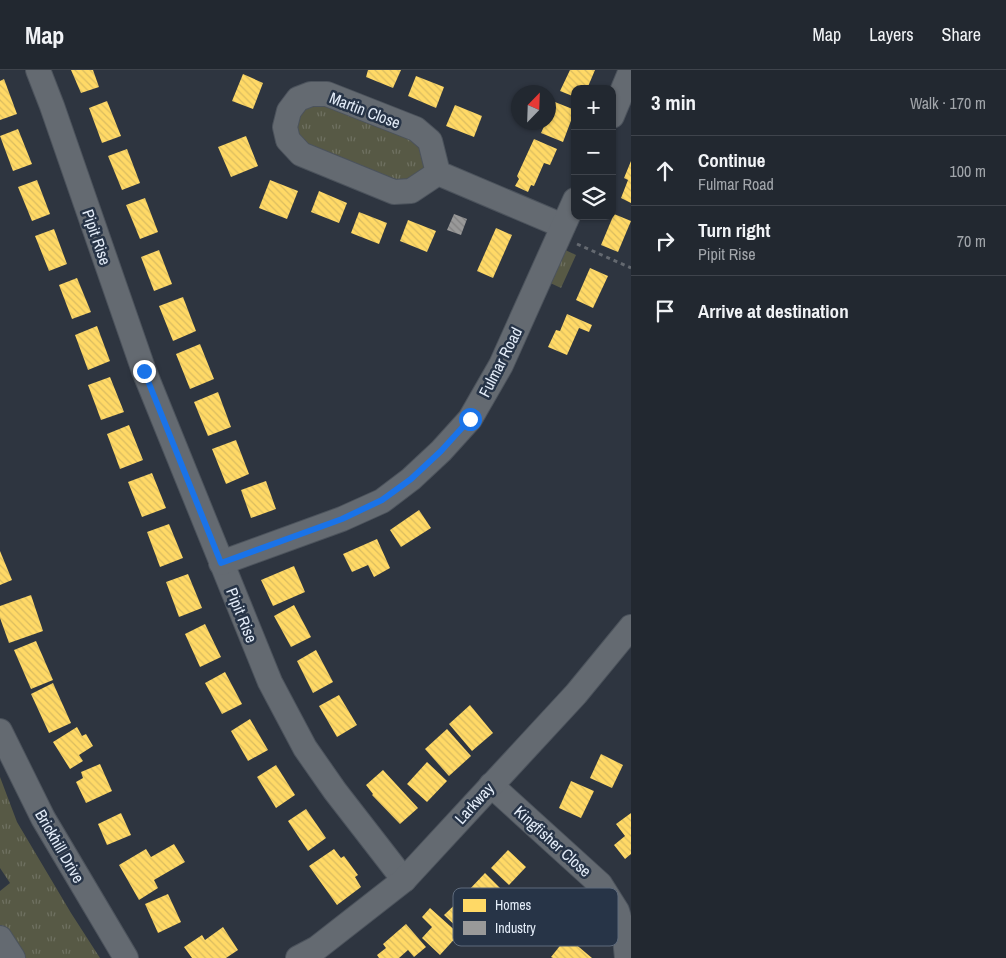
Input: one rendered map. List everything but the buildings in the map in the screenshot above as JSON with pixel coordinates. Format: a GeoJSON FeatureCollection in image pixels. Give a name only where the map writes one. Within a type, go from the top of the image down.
{"type":"FeatureCollection","features":[{"type":"Feature","properties":{"kind":"street","name":"Pipit Rise"},"geometry":{"type":"LineString","coordinates":[[38,70],[144,371],[270,682],[305,748],[335,791],[404,880]]}},
{"type":"Feature","properties":{"kind":"street"},"geometry":{"type":"LineString","coordinates":[[616,106],[631,70]]}},
{"type":"Feature","properties":{"kind":"street","name":"Martin Close"},"geometry":{"type":"LineString","coordinates":[[312,94],[327,94],[416,129],[430,141],[438,173],[411,191],[394,192],[300,154],[288,140],[285,127],[289,111],[298,99],[312,94]]}},
{"type":"Feature","properties":{"kind":"street"},"geometry":{"type":"LineString","coordinates":[[438,173],[561,231]]}},
{"type":"Feature","properties":{"kind":"street","name":"Fulmar Road"},"geometry":{"type":"LineString","coordinates":[[221,563],[342,519],[382,500],[411,479],[441,451],[470,419],[501,365],[571,209]]}},
{"type":"Feature","properties":{"kind":"street","name":"Larkway"},"geometry":{"type":"LineString","coordinates":[[298,958],[317,948],[404,880],[576,694],[631,627]]}},
{"type":"Feature","properties":{"kind":"street","name":"Brickhill Drive"},"geometry":{"type":"LineString","coordinates":[[0,730],[43,818],[126,958]]}},
{"type":"Feature","properties":{"kind":"street","name":"Kingfisher Close"},"geometry":{"type":"LineString","coordinates":[[491,784],[603,888]]}},
{"type":"Feature","properties":{"kind":"street","name":"Kingfisher Close"},"geometry":{"type":"LineString","coordinates":[[618,914],[625,938],[628,958]]}},
{"type":"Feature","properties":{"kind":"street"},"geometry":{"type":"LineString","coordinates":[[0,938],[13,958]]}},
{"type":"Feature","properties":{"kind":"path"},"geometry":{"type":"LineString","coordinates":[[561,231],[631,268]]}},
{"type":"Feature","properties":{"kind":"green space"},"geometry":{"type":"Polygon","coordinates":[[[313,99],[412,137],[425,154],[425,171],[408,186],[297,142],[293,114],[313,99]]]}},
{"type":"Feature","properties":{"kind":"green space"},"geometry":{"type":"Polygon","coordinates":[[[561,248],[576,255],[561,288],[546,281],[561,248]]]}},
{"type":"Feature","properties":{"kind":"green space"},"geometry":{"type":"Polygon","coordinates":[[[0,777],[17,822],[100,958],[21,958],[0,927],[0,891],[10,883],[0,868],[0,777]]]}},
{"type":"Feature","properties":{"kind":"route"},"geometry":{"type":"LineString","coordinates":[[144,371],[221,563],[342,519],[382,500],[411,479],[441,451],[470,419]]}}]}
